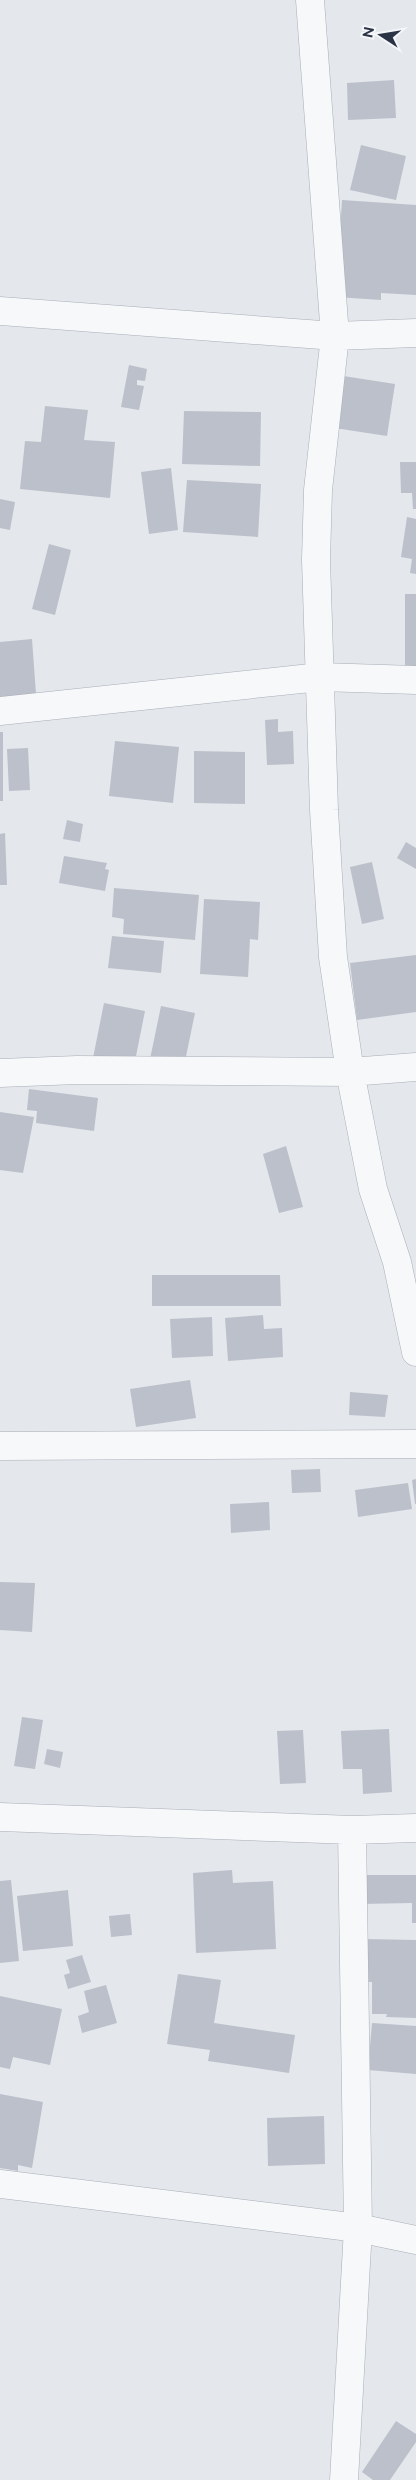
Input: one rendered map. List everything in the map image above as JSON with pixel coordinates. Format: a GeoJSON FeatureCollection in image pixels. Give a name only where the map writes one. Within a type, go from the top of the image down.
{"type":"FeatureCollection","features":[{"type":"Feature","properties":{"kind":"street"},"geometry":{"type":"LineString","coordinates":[[310,0],[335,336],[318,490],[316,560],[324,800],[333,957],[350,1072],[373,1189],[397,1262],[416,1352]]}},
{"type":"Feature","properties":{"kind":"street"},"geometry":{"type":"LineString","coordinates":[[0,311],[335,336],[416,333]]}},
{"type":"Feature","properties":{"kind":"street"},"geometry":{"type":"LineString","coordinates":[[0,710],[93,703],[320,677],[416,680]]}},
{"type":"Feature","properties":{"kind":"street"},"geometry":{"type":"LineString","coordinates":[[0,1074],[78,1070],[350,1072],[416,1067]]}},
{"type":"Feature","properties":{"kind":"street"},"geometry":{"type":"LineString","coordinates":[[0,1446],[416,1444]]}},
{"type":"Feature","properties":{"kind":"street"},"geometry":{"type":"LineString","coordinates":[[0,1817],[352,1830],[416,1828]]}},
{"type":"Feature","properties":{"kind":"street"},"geometry":{"type":"LineString","coordinates":[[344,2480],[358,2228],[352,1830]]}},
{"type":"Feature","properties":{"kind":"street"},"geometry":{"type":"LineString","coordinates":[[0,2184],[358,2228],[416,2240]]}},
{"type":"Feature","properties":{"kind":"building"},"geometry":{"type":"Polygon","coordinates":[[[394,80],[396,118],[348,120],[347,83],[394,80]]]}},
{"type":"Feature","properties":{"kind":"building"},"geometry":{"type":"Polygon","coordinates":[[[361,145],[406,156],[396,200],[350,190],[361,145]]]}},
{"type":"Feature","properties":{"kind":"building"},"geometry":{"type":"Polygon","coordinates":[[[342,200],[416,205],[416,295],[381,293],[381,300],[336,297],[342,200]]]}},
{"type":"Feature","properties":{"kind":"building"},"geometry":{"type":"Polygon","coordinates":[[[129,365],[147,369],[145,381],[137,380],[137,385],[144,386],[139,410],[121,407],[129,365]]]}},
{"type":"Feature","properties":{"kind":"building"},"geometry":{"type":"Polygon","coordinates":[[[337,375],[395,384],[387,436],[328,427],[337,375]]]}},
{"type":"Feature","properties":{"kind":"building"},"geometry":{"type":"Polygon","coordinates":[[[45,406],[88,410],[84,440],[115,442],[110,498],[20,489],[25,441],[41,442],[45,406]]]}},
{"type":"Feature","properties":{"kind":"building"},"geometry":{"type":"Polygon","coordinates":[[[184,411],[261,412],[260,466],[182,464],[184,411]]]}},
{"type":"Feature","properties":{"kind":"building"},"geometry":{"type":"Polygon","coordinates":[[[400,462],[416,462],[416,509],[413,509],[412,493],[401,493],[400,462]]]}},
{"type":"Feature","properties":{"kind":"building"},"geometry":{"type":"Polygon","coordinates":[[[171,468],[178,530],[149,534],[141,472],[171,468]]]}},
{"type":"Feature","properties":{"kind":"building"},"geometry":{"type":"Polygon","coordinates":[[[187,480],[261,484],[258,537],[183,532],[187,480]]]}},
{"type":"Feature","properties":{"kind":"building"},"geometry":{"type":"Polygon","coordinates":[[[0,499],[15,502],[10,530],[0,528],[0,499]]]}},
{"type":"Feature","properties":{"kind":"building"},"geometry":{"type":"Polygon","coordinates":[[[407,517],[416,519],[416,574],[410,573],[412,559],[401,557],[407,517]]]}},
{"type":"Feature","properties":{"kind":"building"},"geometry":{"type":"Polygon","coordinates":[[[49,544],[71,550],[55,615],[32,609],[49,544]]]}},
{"type":"Feature","properties":{"kind":"building"},"geometry":{"type":"Polygon","coordinates":[[[405,594],[416,594],[416,673],[405,673],[405,594]]]}},
{"type":"Feature","properties":{"kind":"building"},"geometry":{"type":"Polygon","coordinates":[[[32,639],[36,694],[0,697],[0,642],[32,639]]]}},
{"type":"Feature","properties":{"kind":"building"},"geometry":{"type":"Polygon","coordinates":[[[278,719],[278,732],[293,731],[294,764],[267,765],[265,720],[278,719]]]}},
{"type":"Feature","properties":{"kind":"building"},"geometry":{"type":"Polygon","coordinates":[[[0,732],[3,732],[3,801],[0,801],[0,732]]]}},
{"type":"Feature","properties":{"kind":"building"},"geometry":{"type":"Polygon","coordinates":[[[115,741],[179,747],[173,803],[109,796],[115,741]]]}},
{"type":"Feature","properties":{"kind":"building"},"geometry":{"type":"Polygon","coordinates":[[[28,748],[30,790],[9,791],[7,749],[28,748]]]}},
{"type":"Feature","properties":{"kind":"building"},"geometry":{"type":"Polygon","coordinates":[[[194,751],[245,752],[245,804],[194,803],[194,751]]]}},
{"type":"Feature","properties":{"kind":"building"},"geometry":{"type":"Polygon","coordinates":[[[67,820],[83,824],[80,842],[63,839],[67,820]]]}},
{"type":"Feature","properties":{"kind":"building"},"geometry":{"type":"Polygon","coordinates":[[[5,833],[7,885],[0,885],[0,834],[5,833]]]}},
{"type":"Feature","properties":{"kind":"building"},"geometry":{"type":"Polygon","coordinates":[[[406,842],[416,848],[416,869],[397,858],[406,842]]]}},
{"type":"Feature","properties":{"kind":"building"},"geometry":{"type":"Polygon","coordinates":[[[64,856],[107,863],[105,869],[109,870],[105,891],[59,883],[64,856]]]}},
{"type":"Feature","properties":{"kind":"building"},"geometry":{"type":"Polygon","coordinates":[[[372,862],[384,919],[362,924],[350,867],[372,862]]]}},
{"type":"Feature","properties":{"kind":"building"},"geometry":{"type":"Polygon","coordinates":[[[114,888],[199,895],[195,940],[123,934],[124,919],[112,917],[114,888]]]}},
{"type":"Feature","properties":{"kind":"building"},"geometry":{"type":"Polygon","coordinates":[[[204,899],[260,902],[258,940],[250,939],[248,977],[200,974],[204,899]]]}},
{"type":"Feature","properties":{"kind":"building"},"geometry":{"type":"Polygon","coordinates":[[[112,936],[164,941],[161,973],[108,968],[112,936]]]}},
{"type":"Feature","properties":{"kind":"building"},"geometry":{"type":"Polygon","coordinates":[[[416,955],[416,1012],[357,1020],[350,963],[416,955]]]}},
{"type":"Feature","properties":{"kind":"building"},"geometry":{"type":"Polygon","coordinates":[[[104,1003],[145,1011],[134,1066],[93,1058],[104,1003]]]}},
{"type":"Feature","properties":{"kind":"building"},"geometry":{"type":"Polygon","coordinates":[[[161,1006],[195,1013],[183,1071],[149,1064],[161,1006]]]}},
{"type":"Feature","properties":{"kind":"building"},"geometry":{"type":"Polygon","coordinates":[[[29,1089],[98,1098],[94,1131],[36,1123],[37,1111],[27,1110],[29,1089]]]}},
{"type":"Feature","properties":{"kind":"building"},"geometry":{"type":"Polygon","coordinates":[[[0,1112],[34,1117],[23,1173],[0,1170],[0,1112]]]}},
{"type":"Feature","properties":{"kind":"building"},"geometry":{"type":"Polygon","coordinates":[[[286,1146],[303,1207],[279,1213],[263,1154],[286,1146]]]}},
{"type":"Feature","properties":{"kind":"building"},"geometry":{"type":"Polygon","coordinates":[[[152,1275],[280,1275],[281,1306],[152,1306],[152,1275]]]}},
{"type":"Feature","properties":{"kind":"building"},"geometry":{"type":"Polygon","coordinates":[[[263,1315],[264,1329],[282,1328],[283,1357],[228,1361],[225,1318],[263,1315]]]}},
{"type":"Feature","properties":{"kind":"building"},"geometry":{"type":"Polygon","coordinates":[[[212,1317],[213,1356],[172,1358],[170,1319],[212,1317]]]}},
{"type":"Feature","properties":{"kind":"building"},"geometry":{"type":"Polygon","coordinates":[[[190,1380],[196,1418],[136,1427],[130,1389],[190,1380]]]}},
{"type":"Feature","properties":{"kind":"building"},"geometry":{"type":"Polygon","coordinates":[[[350,1392],[388,1395],[385,1417],[349,1415],[350,1392]]]}},
{"type":"Feature","properties":{"kind":"building"},"geometry":{"type":"Polygon","coordinates":[[[320,1469],[321,1492],[292,1493],[291,1470],[320,1469]]]}},
{"type":"Feature","properties":{"kind":"building"},"geometry":{"type":"Polygon","coordinates":[[[416,1479],[416,1504],[415,1504],[412,1480],[416,1479]]]}},
{"type":"Feature","properties":{"kind":"building"},"geometry":{"type":"Polygon","coordinates":[[[408,1483],[412,1509],[358,1517],[355,1490],[408,1483]]]}},
{"type":"Feature","properties":{"kind":"building"},"geometry":{"type":"Polygon","coordinates":[[[269,1502],[270,1530],[231,1533],[230,1504],[269,1502]]]}},
{"type":"Feature","properties":{"kind":"building"},"geometry":{"type":"Polygon","coordinates":[[[0,1582],[35,1583],[32,1632],[0,1630],[0,1582]]]}},
{"type":"Feature","properties":{"kind":"building"},"geometry":{"type":"Polygon","coordinates":[[[22,1717],[43,1720],[35,1769],[14,1766],[22,1717]]]}},
{"type":"Feature","properties":{"kind":"building"},"geometry":{"type":"Polygon","coordinates":[[[389,1729],[392,1792],[363,1794],[362,1769],[343,1769],[341,1731],[389,1729]]]}},
{"type":"Feature","properties":{"kind":"building"},"geometry":{"type":"Polygon","coordinates":[[[303,1730],[306,1783],[280,1784],[277,1731],[303,1730]]]}},
{"type":"Feature","properties":{"kind":"building"},"geometry":{"type":"Polygon","coordinates":[[[47,1749],[63,1752],[60,1768],[44,1764],[47,1749]]]}},
{"type":"Feature","properties":{"kind":"building"},"geometry":{"type":"Polygon","coordinates":[[[232,1870],[233,1883],[273,1881],[276,1949],[196,1953],[193,1873],[232,1870]]]}},
{"type":"Feature","properties":{"kind":"building"},"geometry":{"type":"Polygon","coordinates":[[[360,1875],[416,1875],[416,1923],[412,1923],[412,1903],[360,1904],[360,1875]]]}},
{"type":"Feature","properties":{"kind":"building"},"geometry":{"type":"Polygon","coordinates":[[[11,1880],[19,1961],[0,1963],[0,1881],[11,1880]]]}},
{"type":"Feature","properties":{"kind":"building"},"geometry":{"type":"Polygon","coordinates":[[[68,1890],[73,1946],[23,1951],[17,1896],[68,1890]]]}},
{"type":"Feature","properties":{"kind":"building"},"geometry":{"type":"Polygon","coordinates":[[[130,1914],[132,1935],[111,1937],[109,1916],[130,1914]]]}},
{"type":"Feature","properties":{"kind":"building"},"geometry":{"type":"Polygon","coordinates":[[[364,1939],[416,1940],[416,2018],[386,2017],[387,2014],[372,2014],[372,1982],[363,1982],[364,1939]]]}},
{"type":"Feature","properties":{"kind":"building"},"geometry":{"type":"Polygon","coordinates":[[[82,1955],[91,1982],[68,1989],[64,1975],[70,1973],[66,1960],[82,1955]]]}},
{"type":"Feature","properties":{"kind":"building"},"geometry":{"type":"Polygon","coordinates":[[[178,1974],[221,1980],[214,2023],[295,2035],[289,2073],[208,2061],[210,2050],[167,2044],[178,1974]]]}},
{"type":"Feature","properties":{"kind":"building"},"geometry":{"type":"Polygon","coordinates":[[[106,1985],[117,2023],[82,2033],[78,2016],[89,2012],[84,1991],[106,1985]]]}},
{"type":"Feature","properties":{"kind":"building"},"geometry":{"type":"Polygon","coordinates":[[[0,1996],[62,2009],[50,2065],[13,2057],[10,2069],[0,2067],[0,1996]]]}},
{"type":"Feature","properties":{"kind":"building"},"geometry":{"type":"Polygon","coordinates":[[[372,2023],[416,2026],[416,2074],[368,2070],[372,2023]]]}},
{"type":"Feature","properties":{"kind":"building"},"geometry":{"type":"Polygon","coordinates":[[[0,2094],[43,2102],[32,2168],[18,2165],[18,2171],[0,2168],[0,2094]]]}},
{"type":"Feature","properties":{"kind":"building"},"geometry":{"type":"Polygon","coordinates":[[[324,2116],[325,2164],[268,2166],[267,2118],[324,2116]]]}},
{"type":"Feature","properties":{"kind":"building"},"geometry":{"type":"Polygon","coordinates":[[[396,2421],[416,2434],[416,2442],[390,2480],[373,2480],[362,2472],[396,2421]]]}}]}
